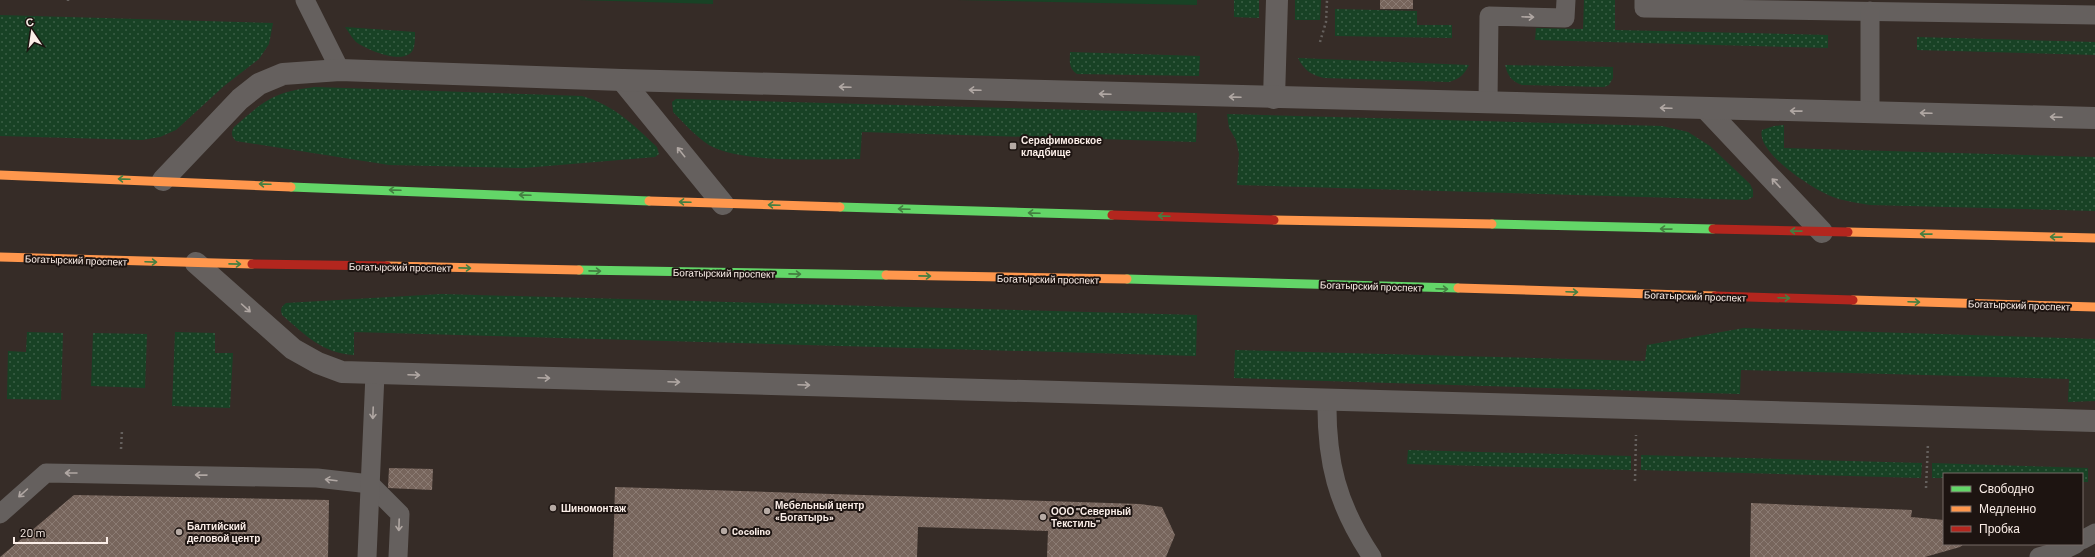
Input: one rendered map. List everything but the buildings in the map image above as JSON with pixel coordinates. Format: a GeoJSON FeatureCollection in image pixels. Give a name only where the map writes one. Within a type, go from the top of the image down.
{"type":"FeatureCollection","features":[{"type":"Feature","properties":{"kind":"main road"},"geometry":{"type":"LineString","coordinates":[[0,174],[724,204],[1251,219],[2095,238]]}},
{"type":"Feature","properties":{"kind":"main road","name":"Богатырский проспект"},"geometry":{"type":"LineString","coordinates":[[0,257],[196,263],[1209,281],[2095,307]]}},
{"type":"Feature","properties":{"kind":"street"},"geometry":{"type":"LineString","coordinates":[[1274,98],[1277,0]]}},
{"type":"Feature","properties":{"kind":"street"},"geometry":{"type":"LineString","coordinates":[[163,180],[240,99],[259,84],[284,74],[340,70],[622,80],[1274,98],[2095,118]]}},
{"type":"Feature","properties":{"kind":"street"},"geometry":{"type":"LineString","coordinates":[[622,80],[724,204]]}},
{"type":"Feature","properties":{"kind":"street"},"geometry":{"type":"LineString","coordinates":[[1706,109],[1822,232]]}},
{"type":"Feature","properties":{"kind":"street"},"geometry":{"type":"LineString","coordinates":[[196,263],[293,349],[318,363],[342,372],[2095,421]]}},
{"type":"Feature","properties":{"kind":"lane"},"geometry":{"type":"LineString","coordinates":[[305,0],[340,70]]}},
{"type":"Feature","properties":{"kind":"lane"},"geometry":{"type":"LineString","coordinates":[[1488,103],[1489,16],[1565,18],[1566,0]]}},
{"type":"Feature","properties":{"kind":"lane"},"geometry":{"type":"LineString","coordinates":[[1644,0],[1644,8],[2095,15]]}},
{"type":"Feature","properties":{"kind":"lane"},"geometry":{"type":"LineString","coordinates":[[1870,11],[1870,112]]}},
{"type":"Feature","properties":{"kind":"lane"},"geometry":{"type":"LineString","coordinates":[[367,557],[375,374]]}},
{"type":"Feature","properties":{"kind":"lane"},"geometry":{"type":"LineString","coordinates":[[1327,399],[1326,432],[1333,473],[1340,496],[1360,540],[1372,557]]}},
{"type":"Feature","properties":{"kind":"lane"},"geometry":{"type":"LineString","coordinates":[[0,514],[46,473],[317,478],[370,484],[400,514],[398,557]]}},
{"type":"Feature","properties":{"kind":"lane"},"geometry":{"type":"LineString","coordinates":[[2083,539],[2095,533]]}},
{"type":"Feature","properties":{"kind":"lane"},"geometry":{"type":"LineString","coordinates":[[2039,557],[2064,550],[2074,545]]}},
{"type":"Feature","properties":{"kind":"path"},"geometry":{"type":"LineString","coordinates":[[1320,42],[1326,22],[1327,0]]}},
{"type":"Feature","properties":{"kind":"path"},"geometry":{"type":"LineString","coordinates":[[1635,481],[1636,408]]}},
{"type":"Feature","properties":{"kind":"path"},"geometry":{"type":"LineString","coordinates":[[1926,488],[1929,416]]}},
{"type":"Feature","properties":{"kind":"green space"},"geometry":{"type":"Polygon","coordinates":[[[579,0],[713,0],[713,4],[579,0]]]}},
{"type":"Feature","properties":{"kind":"green space"},"geometry":{"type":"Polygon","coordinates":[[[957,0],[1197,0],[1197,5],[957,0]]]}},
{"type":"Feature","properties":{"kind":"green space"},"geometry":{"type":"Polygon","coordinates":[[[1234,0],[1259,0],[1259,18],[1234,17],[1234,0]]]}},
{"type":"Feature","properties":{"kind":"green space"},"geometry":{"type":"Polygon","coordinates":[[[1295,0],[1321,0],[1320,20],[1295,20],[1295,0]]]}},
{"type":"Feature","properties":{"kind":"green space"},"geometry":{"type":"Polygon","coordinates":[[[1584,0],[1615,0],[1615,30],[1828,35],[1828,48],[1535,40],[1536,28],[1583,29],[1584,0]]]}},
{"type":"Feature","properties":{"kind":"green space"},"geometry":{"type":"Polygon","coordinates":[[[1335,9],[1417,11],[1417,25],[1452,25],[1452,38],[1335,36],[1335,9]]]}},
{"type":"Feature","properties":{"kind":"green space"},"geometry":{"type":"Polygon","coordinates":[[[0,15],[273,23],[269,44],[259,59],[224,86],[176,130],[160,137],[142,140],[0,136],[0,15]]]}},
{"type":"Feature","properties":{"kind":"green space"},"geometry":{"type":"Polygon","coordinates":[[[345,27],[415,32],[414,47],[411,53],[404,56],[396,57],[378,53],[356,42],[345,27]]]}},
{"type":"Feature","properties":{"kind":"green space"},"geometry":{"type":"Polygon","coordinates":[[[1917,37],[2095,42],[2095,55],[1917,50],[1917,37]]]}},
{"type":"Feature","properties":{"kind":"green space"},"geometry":{"type":"Polygon","coordinates":[[[1070,52],[1200,56],[1199,76],[1077,74],[1071,67],[1070,52]]]}},
{"type":"Feature","properties":{"kind":"green space"},"geometry":{"type":"Polygon","coordinates":[[[1298,58],[1469,65],[1461,76],[1449,82],[1324,78],[1308,71],[1298,58]]]}},
{"type":"Feature","properties":{"kind":"green space"},"geometry":{"type":"Polygon","coordinates":[[[1505,65],[1613,67],[1613,78],[1609,85],[1604,87],[1522,85],[1510,78],[1505,65]]]}},
{"type":"Feature","properties":{"kind":"green space"},"geometry":{"type":"Polygon","coordinates":[[[315,87],[582,96],[614,110],[657,147],[659,154],[655,157],[524,168],[389,165],[236,141],[232,136],[234,127],[253,110],[270,99],[289,92],[315,87]]]}},
{"type":"Feature","properties":{"kind":"green space"},"geometry":{"type":"Polygon","coordinates":[[[676,99],[1197,113],[1196,142],[862,132],[860,159],[803,160],[761,158],[724,151],[709,145],[694,134],[673,112],[672,102],[676,99]]]}},
{"type":"Feature","properties":{"kind":"green space"},"geometry":{"type":"Polygon","coordinates":[[[1227,114],[1662,126],[1688,132],[1710,146],[1750,184],[1753,190],[1753,197],[1747,200],[1237,185],[1239,154],[1236,140],[1229,128],[1227,114]]]}},
{"type":"Feature","properties":{"kind":"green space"},"geometry":{"type":"Polygon","coordinates":[[[1784,125],[1784,148],[2095,157],[2095,211],[1870,205],[1842,200],[1824,193],[1801,179],[1788,170],[1768,149],[1762,139],[1762,130],[1774,126],[1784,125]]]}},
{"type":"Feature","properties":{"kind":"green space"},"geometry":{"type":"Polygon","coordinates":[[[442,294],[1197,315],[1196,356],[354,332],[354,355],[342,354],[323,347],[282,315],[281,311],[282,307],[286,303],[442,294]]]}},
{"type":"Feature","properties":{"kind":"green space"},"geometry":{"type":"Polygon","coordinates":[[[1744,328],[2095,339],[2095,401],[2068,402],[2069,379],[1741,370],[1740,394],[1234,378],[1235,350],[1645,361],[1647,345],[1744,328]]]}},
{"type":"Feature","properties":{"kind":"green space"},"geometry":{"type":"Polygon","coordinates":[[[27,332],[63,333],[61,400],[7,399],[8,351],[26,352],[27,332]]]}},
{"type":"Feature","properties":{"kind":"green space"},"geometry":{"type":"Polygon","coordinates":[[[175,332],[215,333],[215,353],[233,353],[230,408],[172,406],[175,332]]]}},
{"type":"Feature","properties":{"kind":"green space"},"geometry":{"type":"Polygon","coordinates":[[[93,333],[147,334],[145,388],[91,386],[93,333]]]}},
{"type":"Feature","properties":{"kind":"green space"},"geometry":{"type":"Polygon","coordinates":[[[1408,450],[1631,456],[1631,470],[1407,464],[1408,450]]]}},
{"type":"Feature","properties":{"kind":"green space"},"geometry":{"type":"Polygon","coordinates":[[[1641,455],[1922,463],[1921,478],[1641,470],[1641,455]]]}},
{"type":"Feature","properties":{"kind":"green space"},"geometry":{"type":"Polygon","coordinates":[[[1932,463],[2088,468],[2088,482],[2083,482],[2083,473],[1943,473],[1943,478],[1932,478],[1932,463]]]}},
{"type":"Feature","properties":{"kind":"traffic: fast"},"geometry":{"type":"LineString","coordinates":[[291,187],[649,201]]}},
{"type":"Feature","properties":{"kind":"traffic: fast"},"geometry":{"type":"LineString","coordinates":[[840,207],[1112,215]]}},
{"type":"Feature","properties":{"kind":"traffic: fast"},"geometry":{"type":"LineString","coordinates":[[1492,224],[1713,229]]}},
{"type":"Feature","properties":{"kind":"traffic: fast"},"geometry":{"type":"LineString","coordinates":[[579,270],[886,275]]}},
{"type":"Feature","properties":{"kind":"traffic: fast"},"geometry":{"type":"LineString","coordinates":[[1127,279],[1458,288]]}},
{"type":"Feature","properties":{"kind":"traffic: slow"},"geometry":{"type":"LineString","coordinates":[[0,175],[291,187]]}},
{"type":"Feature","properties":{"kind":"traffic: slow"},"geometry":{"type":"LineString","coordinates":[[649,201],[840,207]]}},
{"type":"Feature","properties":{"kind":"traffic: slow"},"geometry":{"type":"LineString","coordinates":[[1274,220],[1492,224]]}},
{"type":"Feature","properties":{"kind":"traffic: slow"},"geometry":{"type":"LineString","coordinates":[[1848,232],[2095,238]]}},
{"type":"Feature","properties":{"kind":"traffic: slow"},"geometry":{"type":"LineString","coordinates":[[0,257],[252,264]]}},
{"type":"Feature","properties":{"kind":"traffic: slow"},"geometry":{"type":"LineString","coordinates":[[387,266],[579,270]]}},
{"type":"Feature","properties":{"kind":"traffic: slow"},"geometry":{"type":"LineString","coordinates":[[886,275],[1127,279]]}},
{"type":"Feature","properties":{"kind":"traffic: slow"},"geometry":{"type":"LineString","coordinates":[[1458,288],[1715,296]]}},
{"type":"Feature","properties":{"kind":"traffic: slow"},"geometry":{"type":"LineString","coordinates":[[1853,300],[2095,307]]}},
{"type":"Feature","properties":{"kind":"traffic: jam"},"geometry":{"type":"LineString","coordinates":[[1112,215],[1274,220]]}},
{"type":"Feature","properties":{"kind":"traffic: jam"},"geometry":{"type":"LineString","coordinates":[[1713,229],[1848,232]]}},
{"type":"Feature","properties":{"kind":"traffic: jam"},"geometry":{"type":"LineString","coordinates":[[252,264],[387,266]]}},
{"type":"Feature","properties":{"kind":"traffic: jam"},"geometry":{"type":"LineString","coordinates":[[1715,296],[1853,300]]}},
{"type":"Feature","properties":{"kind":"place","name":"Серафимовское кладбище"},"geometry":{"type":"Point","coordinates":[1013,146]}},
{"type":"Feature","properties":{"kind":"place","name":"Шиномонтаж"},"geometry":{"type":"Point","coordinates":[553,508]}},
{"type":"Feature","properties":{"kind":"place","name":"Мебельный центр «Богатырь»"},"geometry":{"type":"Point","coordinates":[767,511]}},
{"type":"Feature","properties":{"kind":"place","name":"ООО \"Северный Текстиль\""},"geometry":{"type":"Point","coordinates":[1043,517]}},
{"type":"Feature","properties":{"kind":"place","name":"Cocolino"},"geometry":{"type":"Point","coordinates":[724,531]}},
{"type":"Feature","properties":{"kind":"place","name":"Балтийский деловой центр"},"geometry":{"type":"Point","coordinates":[179,532]}}]}
